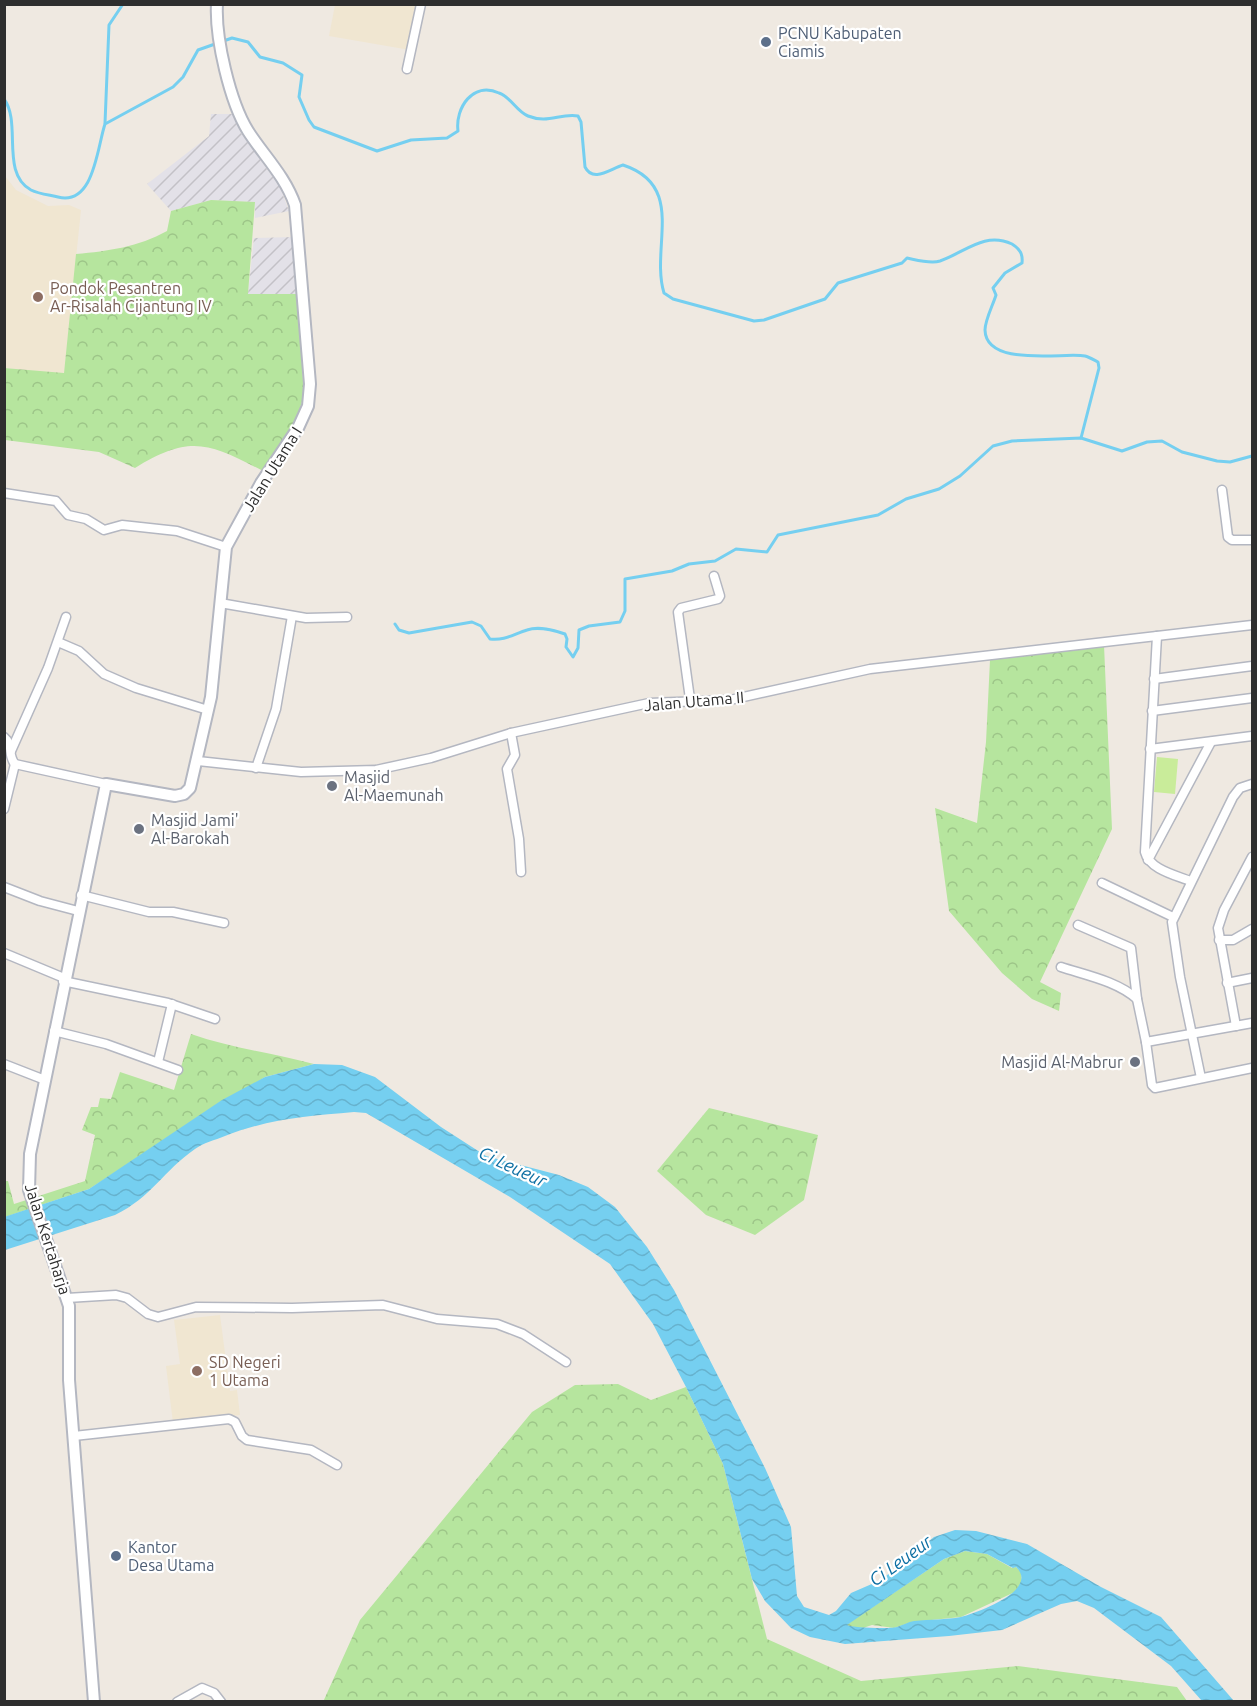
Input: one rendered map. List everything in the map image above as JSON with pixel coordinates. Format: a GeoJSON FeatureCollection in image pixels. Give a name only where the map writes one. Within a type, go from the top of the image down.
{"type":"FeatureCollection","features":[{"type":"Feature","properties":{"kind":"street","name":"Jalan Utama I"},"geometry":{"type":"LineString","coordinates":[[106,784],[179,795],[190,788],[208,710],[226,547],[261,483],[298,428],[308,406],[310,384],[294,205],[284,180],[243,123],[221,44],[217,4]]}},
{"type":"Feature","properties":{"kind":"street"},"geometry":{"type":"LineString","coordinates":[[407,69],[421,4]]}},
{"type":"Feature","properties":{"kind":"street"},"geometry":{"type":"LineString","coordinates":[[1222,490],[1228,537],[1252,540]]}},
{"type":"Feature","properties":{"kind":"street"},"geometry":{"type":"LineString","coordinates":[[4,493],[56,501],[68,515],[86,519],[104,530],[122,525],[177,531],[226,547]]}},
{"type":"Feature","properties":{"kind":"street"},"geometry":{"type":"LineString","coordinates":[[690,699],[678,612],[688,606],[718,599],[720,596],[714,576]]}},
{"type":"Feature","properties":{"kind":"street"},"geometry":{"type":"LineString","coordinates":[[220,603],[292,616],[347,617]]}},
{"type":"Feature","properties":{"kind":"street"},"geometry":{"type":"LineString","coordinates":[[256,768],[276,709],[292,616]]}},
{"type":"Feature","properties":{"kind":"street"},"geometry":{"type":"LineString","coordinates":[[11,751],[58,642],[66,617]]}},
{"type":"Feature","properties":{"kind":"street","name":"Jalan Utama II"},"geometry":{"type":"LineString","coordinates":[[198,761],[313,773],[376,770],[649,703],[690,699],[730,700],[870,669],[1252,625]]}},
{"type":"Feature","properties":{"kind":"street"},"geometry":{"type":"LineString","coordinates":[[1148,860],[1144,840],[1157,636]]}},
{"type":"Feature","properties":{"kind":"street"},"geometry":{"type":"LineString","coordinates":[[58,642],[79,651],[104,674],[136,688],[208,710]]}},
{"type":"Feature","properties":{"kind":"street"},"geometry":{"type":"LineString","coordinates":[[1154,679],[1252,666]]}},
{"type":"Feature","properties":{"kind":"street"},"geometry":{"type":"LineString","coordinates":[[1152,711],[1252,698]]}},
{"type":"Feature","properties":{"kind":"street"},"geometry":{"type":"LineString","coordinates":[[512,735],[515,753],[507,769],[522,872]]}},
{"type":"Feature","properties":{"kind":"street"},"geometry":{"type":"LineString","coordinates":[[1150,749],[1252,736]]}},
{"type":"Feature","properties":{"kind":"street"},"geometry":{"type":"LineString","coordinates":[[4,737],[10,742],[11,751],[4,809]]}},
{"type":"Feature","properties":{"kind":"street"},"geometry":{"type":"LineString","coordinates":[[1148,860],[1211,742]]}},
{"type":"Feature","properties":{"kind":"street"},"geometry":{"type":"LineString","coordinates":[[11,764],[106,784]]}},
{"type":"Feature","properties":{"kind":"street","name":"Jalan Kertaharja"},"geometry":{"type":"LineString","coordinates":[[94,1701],[74,1436],[67,1298],[28,1190],[30,1154],[81,895],[106,784]]}},
{"type":"Feature","properties":{"kind":"street"},"geometry":{"type":"LineString","coordinates":[[1201,1078],[1174,945],[1173,917],[1233,797],[1240,788],[1252,784]]}},
{"type":"Feature","properties":{"kind":"street"},"geometry":{"type":"LineString","coordinates":[[1236,1026],[1218,928],[1221,917],[1252,857]]}},
{"type":"Feature","properties":{"kind":"street"},"geometry":{"type":"LineString","coordinates":[[1148,860],[1190,881]]}},
{"type":"Feature","properties":{"kind":"street"},"geometry":{"type":"LineString","coordinates":[[1102,883],[1173,917]]}},
{"type":"Feature","properties":{"kind":"street"},"geometry":{"type":"LineString","coordinates":[[4,887],[40,901],[78,911]]}},
{"type":"Feature","properties":{"kind":"street"},"geometry":{"type":"LineString","coordinates":[[81,895],[149,912],[173,912],[224,923]]}},
{"type":"Feature","properties":{"kind":"street"},"geometry":{"type":"LineString","coordinates":[[1078,925],[1131,948],[1137,999],[1154,1087],[1252,1068]]}},
{"type":"Feature","properties":{"kind":"street"},"geometry":{"type":"LineString","coordinates":[[1219,940],[1233,940],[1252,929]]}},
{"type":"Feature","properties":{"kind":"street"},"geometry":{"type":"LineString","coordinates":[[4,953],[64,980],[172,1004],[215,1019]]}},
{"type":"Feature","properties":{"kind":"street"},"geometry":{"type":"LineString","coordinates":[[1061,967],[1119,987],[1137,999]]}},
{"type":"Feature","properties":{"kind":"street"},"geometry":{"type":"LineString","coordinates":[[1227,983],[1252,978]]}},
{"type":"Feature","properties":{"kind":"street"},"geometry":{"type":"LineString","coordinates":[[158,1062],[172,1004]]}},
{"type":"Feature","properties":{"kind":"street"},"geometry":{"type":"LineString","coordinates":[[1146,1042],[1252,1023]]}},
{"type":"Feature","properties":{"kind":"street"},"geometry":{"type":"LineString","coordinates":[[54,1031],[85,1038],[178,1070]]}},
{"type":"Feature","properties":{"kind":"street"},"geometry":{"type":"LineString","coordinates":[[4,1064],[45,1080]]}},
{"type":"Feature","properties":{"kind":"street"},"geometry":{"type":"LineString","coordinates":[[67,1298],[116,1295],[127,1298],[148,1314],[158,1317],[196,1307],[292,1308],[383,1305],[437,1319],[496,1324],[530,1338],[566,1362]]}},
{"type":"Feature","properties":{"kind":"street"},"geometry":{"type":"LineString","coordinates":[[74,1436],[229,1419],[235,1422],[242,1436],[247,1440],[309,1449],[337,1465]]}},
{"type":"Feature","properties":{"kind":"street"},"geometry":{"type":"LineString","coordinates":[[177,1701],[202,1688],[214,1693],[221,1701]]}},
{"type":"Feature","properties":{"kind":"shaded area"},"geometry":{"type":"Polygon","coordinates":[[[335,5],[418,5],[410,50],[329,36],[335,5]]]}},
{"type":"Feature","properties":{"kind":"shaded area"},"geometry":{"type":"Polygon","coordinates":[[[211,114],[234,114],[241,133],[280,187],[289,211],[255,218],[255,202],[211,200],[171,211],[147,184],[209,136],[211,114]]]}},
{"type":"Feature","properties":{"kind":"shaded area","name":"Pondok Pesantren Ar-Risalah Cijantung IV"},"geometry":{"type":"Polygon","coordinates":[[[4,163],[5,176],[16,190],[48,206],[69,205],[81,210],[64,374],[5,368],[4,163]]]}},
{"type":"Feature","properties":{"kind":"shaded area"},"geometry":{"type":"Polygon","coordinates":[[[295,237],[297,294],[248,294],[254,238],[295,237]]]}},
{"type":"Feature","properties":{"kind":"shaded area","name":"SD Negeri 1 Utama"},"geometry":{"type":"Polygon","coordinates":[[[220,1315],[230,1391],[237,1390],[240,1415],[173,1423],[166,1366],[180,1364],[174,1320],[220,1315]]]}},
{"type":"Feature","properties":{"kind":"green space"},"geometry":{"type":"Polygon","coordinates":[[[211,200],[255,202],[248,294],[297,294],[304,395],[295,424],[263,471],[228,454],[199,446],[171,450],[135,468],[99,452],[5,440],[4,368],[64,373],[76,254],[112,250],[145,241],[167,231],[171,211],[211,200]]]}},
{"type":"Feature","properties":{"kind":"green space"},"geometry":{"type":"Polygon","coordinates":[[[1104,645],[1112,829],[1040,982],[1061,993],[1059,1011],[1032,999],[1002,973],[949,911],[935,808],[977,823],[986,742],[990,660],[1104,645]]]}},
{"type":"Feature","properties":{"kind":"green space"},"geometry":{"type":"Polygon","coordinates":[[[1157,757],[1178,759],[1175,794],[1154,792],[1157,757]]]}},
{"type":"Feature","properties":{"kind":"green space"},"geometry":{"type":"Polygon","coordinates":[[[191,1034],[314,1064],[265,1077],[89,1189],[5,1217],[4,1181],[8,1181],[14,1204],[85,1181],[95,1135],[82,1130],[91,1107],[98,1107],[100,1098],[111,1099],[120,1072],[174,1090],[191,1034]]]}},
{"type":"Feature","properties":{"kind":"green space"},"geometry":{"type":"Polygon","coordinates":[[[709,1108],[818,1135],[804,1200],[755,1235],[706,1215],[657,1171],[709,1108]]]}},
{"type":"Feature","properties":{"kind":"green space"},"geometry":{"type":"Polygon","coordinates":[[[618,1384],[651,1400],[686,1387],[723,1464],[767,1639],[861,1681],[1018,1666],[1177,1687],[1187,1701],[323,1702],[360,1620],[532,1412],[575,1385],[618,1384]]]}},
{"type":"Feature","properties":{"kind":"green space"},"geometry":{"type":"Polygon","coordinates":[[[965,1551],[987,1554],[1012,1568],[1016,1567],[1021,1572],[1022,1583],[1017,1591],[961,1617],[912,1622],[894,1628],[872,1625],[860,1629],[846,1625],[944,1559],[965,1551]]]}},
{"type":"Feature","properties":{"kind":"water","name":"Ci Leueur"},"geometry":{"type":"Polygon","coordinates":[[[314,1064],[342,1065],[375,1077],[441,1127],[486,1156],[559,1175],[588,1187],[615,1207],[647,1247],[674,1290],[765,1468],[791,1527],[797,1596],[804,1607],[829,1615],[836,1611],[851,1593],[881,1580],[934,1537],[955,1530],[976,1531],[1027,1544],[1101,1587],[1161,1617],[1234,1701],[1202,1701],[1171,1666],[1094,1608],[1077,1601],[1061,1604],[1002,1630],[949,1636],[845,1644],[810,1637],[791,1628],[765,1601],[752,1579],[723,1464],[686,1387],[653,1324],[610,1264],[510,1197],[366,1113],[354,1112],[288,1119],[241,1130],[209,1142],[184,1157],[139,1200],[115,1215],[5,1250],[4,1217],[89,1189],[222,1100],[265,1077],[314,1064]],[[965,1551],[944,1559],[847,1625],[893,1628],[914,1621],[950,1619],[980,1610],[1004,1599],[1020,1584],[1021,1576],[1016,1567],[1013,1568],[987,1554],[965,1551]]]}},
{"type":"Feature","properties":{"kind":"waterway"},"geometry":{"type":"LineString","coordinates":[[105,123],[109,25],[123,4]]}},
{"type":"Feature","properties":{"kind":"waterway"},"geometry":{"type":"LineString","coordinates":[[4,99],[11,121],[16,172],[31,190],[58,197],[70,197],[79,193],[87,184],[105,124],[173,87],[183,77],[198,50],[232,38],[248,42],[260,57],[283,63],[302,75],[299,97],[314,127],[377,151],[411,140],[447,138],[458,131],[459,114],[468,99],[481,91],[490,90],[499,93],[524,114],[535,118],[578,116],[581,122],[585,167],[588,172],[602,174],[623,165],[643,175],[654,187],[660,203],[662,220],[661,275],[664,293],[673,299],[754,321],[764,320],[825,299],[838,283],[902,263],[907,258],[936,262],[983,242],[992,240],[1012,244],[1019,250],[1022,263],[1005,273],[993,288],[996,295],[985,326],[989,342],[998,350],[1012,354],[1075,355],[1085,356],[1098,362],[1099,368],[1081,438]]}},
{"type":"Feature","properties":{"kind":"waterway"},"geometry":{"type":"LineString","coordinates":[[395,624],[399,630],[409,633],[472,622],[481,626],[490,639],[504,638],[536,628],[546,629],[565,634],[566,647],[573,657],[578,648],[579,630],[589,626],[620,622],[625,611],[625,579],[672,571],[689,564],[715,561],[736,549],[767,552],[778,535],[878,515],[906,499],[939,489],[960,476],[993,446],[1012,441],[1081,438],[1122,451],[1147,442],[1162,441],[1182,452],[1217,461],[1230,462],[1252,456]]}},
{"type":"Feature","properties":{"kind":"place","name":"PCNU Kabupaten Ciamis"},"geometry":{"type":"Point","coordinates":[766,42]}},
{"type":"Feature","properties":{"kind":"place","name":"Pondok Pesantren Ar-Risalah Cijantung IV"},"geometry":{"type":"Point","coordinates":[38,297]}},
{"type":"Feature","properties":{"kind":"place","name":"Masjid Al-Maemunah"},"geometry":{"type":"Point","coordinates":[332,786]}},
{"type":"Feature","properties":{"kind":"place","name":"Masjid Jami' Al-Barokah"},"geometry":{"type":"Point","coordinates":[139,829]}},
{"type":"Feature","properties":{"kind":"place","name":"Masjid Al-Mabrur"},"geometry":{"type":"Point","coordinates":[1135,1062]}},
{"type":"Feature","properties":{"kind":"place","name":"SD Negeri 1 Utama"},"geometry":{"type":"Point","coordinates":[197,1371]}},
{"type":"Feature","properties":{"kind":"place","name":"Kantor Desa Utama"},"geometry":{"type":"Point","coordinates":[116,1556]}}]}
